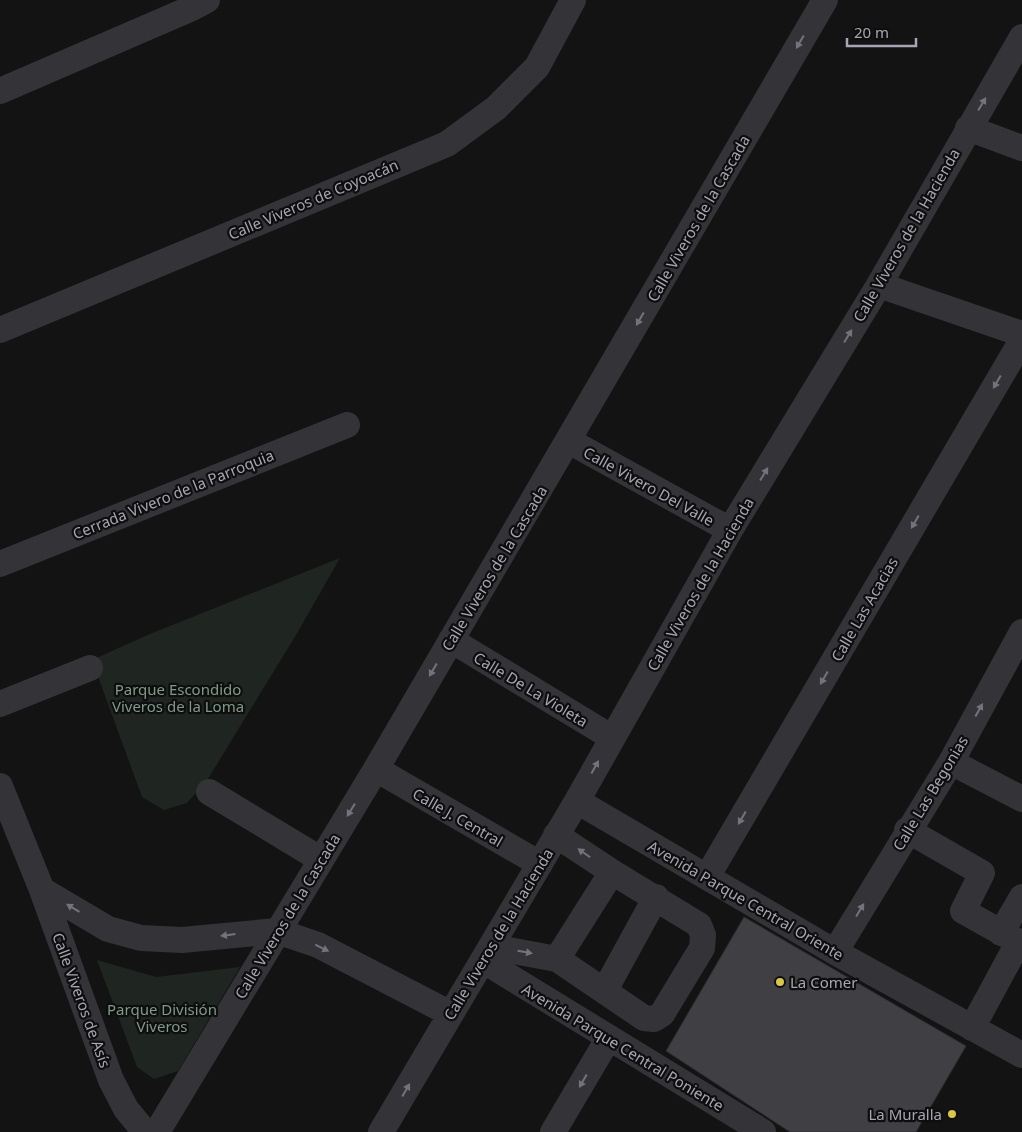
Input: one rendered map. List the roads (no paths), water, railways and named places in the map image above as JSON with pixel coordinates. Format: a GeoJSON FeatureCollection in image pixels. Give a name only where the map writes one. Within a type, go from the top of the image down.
{"type":"FeatureCollection","features":[{"type":"Feature","properties":{"kind":"street"},"geometry":{"type":"LineString","coordinates":[[0,91],[207,0]]}},
{"type":"Feature","properties":{"kind":"street","name":"Calle Viveros de Coyoacán"},"geometry":{"type":"LineString","coordinates":[[0,330],[447,144],[496,108],[537,67],[573,0]]}},
{"type":"Feature","properties":{"kind":"street","name":"Calle Viveros de la Cascada"},"geometry":{"type":"LineString","coordinates":[[157,1132],[376,769],[825,0]]}},
{"type":"Feature","properties":{"kind":"street","name":"Calle Viveros de la Hacienda"},"geometry":{"type":"LineString","coordinates":[[381,1132],[577,801],[730,530],[879,285],[1022,37]]}},
{"type":"Feature","properties":{"kind":"street"},"geometry":{"type":"LineString","coordinates":[[968,128],[1022,148]]}},
{"type":"Feature","properties":{"kind":"street"},"geometry":{"type":"LineString","coordinates":[[879,285],[1022,334]]}},
{"type":"Feature","properties":{"kind":"street","name":"Calle Las Acacias"},"geometry":{"type":"LineString","coordinates":[[707,878],[1022,340]]}},
{"type":"Feature","properties":{"kind":"street","name":"Cerrada Vivero de la Parroquia"},"geometry":{"type":"LineString","coordinates":[[0,564],[347,425]]}},
{"type":"Feature","properties":{"kind":"street","name":"Calle Vivero Del Valle"},"geometry":{"type":"LineString","coordinates":[[569,441],[730,530]]}},
{"type":"Feature","properties":{"kind":"street","name":"Calle Las Begonias"},"geometry":{"type":"LineString","coordinates":[[835,952],[907,830],[950,762],[1013,671],[1022,632]]}},
{"type":"Feature","properties":{"kind":"street","name":"Calle De La Violeta"},"geometry":{"type":"LineString","coordinates":[[451,640],[612,737]]}},
{"type":"Feature","properties":{"kind":"street"},"geometry":{"type":"LineString","coordinates":[[0,704],[90,668]]}},
{"type":"Feature","properties":{"kind":"street"},"geometry":{"type":"LineString","coordinates":[[950,762],[1022,799]]}},
{"type":"Feature","properties":{"kind":"street","name":"Calle J. Central"},"geometry":{"type":"LineString","coordinates":[[376,769],[540,864]]}},
{"type":"Feature","properties":{"kind":"street","name":"Calle Viveros de Asís"},"geometry":{"type":"LineString","coordinates":[[0,786],[42,890],[111,1080],[126,1109],[145,1132]]}},
{"type":"Feature","properties":{"kind":"street"},"geometry":{"type":"LineString","coordinates":[[209,792],[320,859]]}},
{"type":"Feature","properties":{"kind":"street","name":"Avenida Parque Central Oriente"},"geometry":{"type":"LineString","coordinates":[[577,801],[835,952],[1022,1055]]}},
{"type":"Feature","properties":{"kind":"street"},"geometry":{"type":"LineString","coordinates":[[907,830],[982,873],[963,911],[1014,940]]}},
{"type":"Feature","properties":{"kind":"street"},"geometry":{"type":"LineString","coordinates":[[488,954],[557,959],[644,1018],[654,1019],[662,1014],[702,948],[703,935],[699,925],[656,897],[612,872],[556,834]]}},
{"type":"Feature","properties":{"kind":"street"},"geometry":{"type":"LineString","coordinates":[[557,959],[612,872]]}},
{"type":"Feature","properties":{"kind":"street","name":"Calle Viveros de Asís"},"geometry":{"type":"LineString","coordinates":[[42,890],[108,929],[142,938],[182,940],[277,931]]}},
{"type":"Feature","properties":{"kind":"street"},"geometry":{"type":"LineString","coordinates":[[605,990],[656,897]]}},
{"type":"Feature","properties":{"kind":"street"},"geometry":{"type":"LineString","coordinates":[[972,1028],[1014,940],[1022,897]]}},
{"type":"Feature","properties":{"kind":"street"},"geometry":{"type":"LineString","coordinates":[[277,931],[318,945],[451,1014]]}},
{"type":"Feature","properties":{"kind":"street","name":"Avenida Parque Central Poniente"},"geometry":{"type":"LineString","coordinates":[[488,954],[733,1124],[763,1132]]}},
{"type":"Feature","properties":{"kind":"street"},"geometry":{"type":"LineString","coordinates":[[554,1132],[608,1039]]}},
{"type":"Feature","properties":{"kind":"place","name":"La Comer"},"geometry":{"type":"Point","coordinates":[780,982]}},
{"type":"Feature","properties":{"kind":"place","name":"La Muralla"},"geometry":{"type":"Point","coordinates":[952,1114]}},
{"type":"Feature","properties":{"kind":"park label","name":"Parque Escondido Viveros de la Loma"},"geometry":{"type":"Point","coordinates":[178,698]}},
{"type":"Feature","properties":{"kind":"park label","name":"Parque División Viveros"},"geometry":{"type":"Point","coordinates":[162,1018]}}]}
